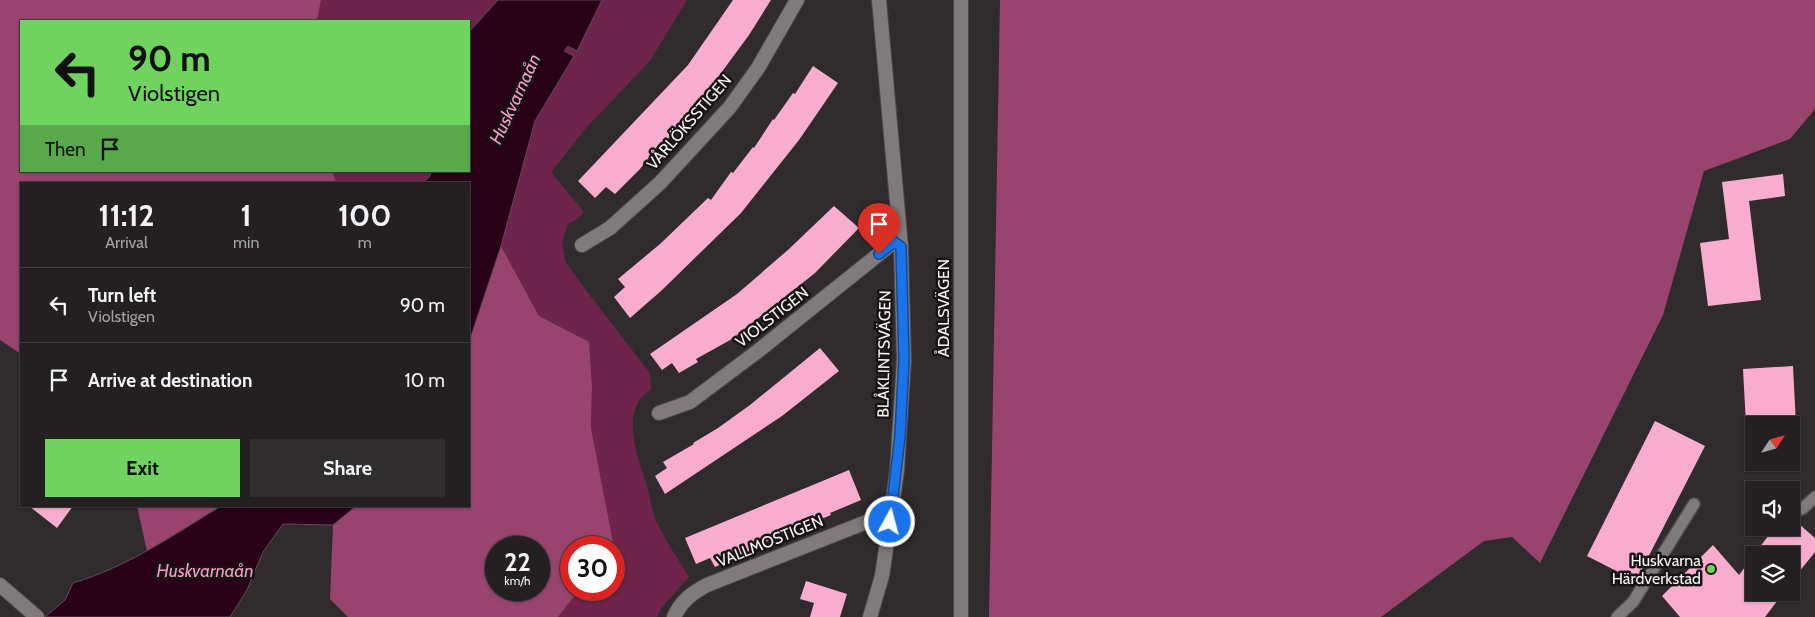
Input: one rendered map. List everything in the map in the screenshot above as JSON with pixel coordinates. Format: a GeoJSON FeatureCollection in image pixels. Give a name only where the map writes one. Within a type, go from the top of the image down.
{"type":"FeatureCollection","features":[{"type":"Feature","properties":{"kind":"street","name":"VÅRLÖKSSTIGEN"},"geometry":{"type":"LineString","coordinates":[[582,245],[610,228],[660,183],[730,107],[758,68],[797,0]]}},
{"type":"Feature","properties":{"kind":"street","name":"BLÅKLINTSVÄGEN"},"geometry":{"type":"LineString","coordinates":[[870,617],[882,576],[890,522],[900,428],[904,360],[901,247],[879,0]]}},
{"type":"Feature","properties":{"kind":"street","name":"ÅDALSVÄGEN"},"geometry":{"type":"LineString","coordinates":[[961,0],[961,617]]}},
{"type":"Feature","properties":{"kind":"street","name":"VIOLSTIGEN"},"geometry":{"type":"LineString","coordinates":[[659,413],[690,402],[758,351],[894,242],[901,247]]}},
{"type":"Feature","properties":{"kind":"street","name":"VALLMOSTIGEN"},"geometry":{"type":"LineString","coordinates":[[674,617],[678,607],[690,595],[707,585],[874,518],[890,522]]}},
{"type":"Feature","properties":{"kind":"street"},"geometry":{"type":"LineString","coordinates":[[0,585],[33,614]]}},
{"type":"Feature","properties":{"kind":"lane"},"geometry":{"type":"LineString","coordinates":[[1802,509],[1815,497]]}},
{"type":"Feature","properties":{"kind":"lane"},"geometry":{"type":"LineString","coordinates":[[1617,617],[1633,602],[1694,504]]}},
{"type":"Feature","properties":{"kind":"shaded area"},"geometry":{"type":"Polygon","coordinates":[[[0,0],[321,0],[317,20],[20,20],[20,172],[332,172],[336,182],[20,182],[20,353],[0,340],[0,0]]]}},
{"type":"Feature","properties":{"kind":"shaded area"},"geometry":{"type":"Polygon","coordinates":[[[321,0],[498,0],[470,31],[470,20],[317,20],[321,0]]]}},
{"type":"Feature","properties":{"kind":"shaded area"},"geometry":{"type":"Polygon","coordinates":[[[602,0],[687,0],[650,61],[587,127],[551,172],[584,212],[578,219],[568,224],[562,242],[565,261],[650,373],[651,390],[641,399],[635,409],[633,434],[657,523],[689,577],[662,607],[657,617],[558,617],[570,601],[625,601],[625,536],[612,536],[591,428],[592,386],[589,343],[539,316],[501,246],[535,121],[573,56],[564,51],[567,46],[577,51],[602,0]]]}},
{"type":"Feature","properties":{"kind":"shaded area"},"geometry":{"type":"Polygon","coordinates":[[[1000,0],[1815,0],[1815,109],[1790,139],[1704,171],[1663,315],[1540,563],[1512,537],[1484,541],[1381,617],[989,617],[1000,0]]]}},
{"type":"Feature","properties":{"kind":"shaded area"},"geometry":{"type":"Polygon","coordinates":[[[332,172],[432,172],[424,182],[336,182],[332,172]]]}},
{"type":"Feature","properties":{"kind":"shaded area"},"geometry":{"type":"Polygon","coordinates":[[[501,246],[539,316],[589,342],[592,386],[591,428],[612,536],[560,536],[560,601],[570,601],[558,617],[348,617],[330,599],[333,525],[355,507],[470,507],[470,339],[501,246]]]}},
{"type":"Feature","properties":{"kind":"shaded area"},"geometry":{"type":"Polygon","coordinates":[[[137,507],[219,507],[147,551],[137,507]]]}},
{"type":"Feature","properties":{"kind":"water","name":"Huskvarnaån"},"geometry":{"type":"Polygon","coordinates":[[[498,0],[602,0],[577,51],[568,46],[564,51],[574,56],[535,121],[501,246],[470,339],[470,182],[424,182],[432,172],[470,172],[470,31],[498,0]]]}},
{"type":"Feature","properties":{"kind":"water","name":"Huskvarnaån"},"geometry":{"type":"Polygon","coordinates":[[[219,507],[355,507],[333,525],[283,524],[263,552],[247,590],[230,617],[45,617],[65,600],[73,583],[112,568],[168,539],[219,507]]]}},
{"type":"Feature","properties":{"kind":"building"},"geometry":{"type":"Polygon","coordinates":[[[733,0],[771,0],[749,35],[721,73],[664,144],[661,142],[640,169],[615,194],[606,187],[595,198],[578,181],[688,65],[733,0]]]}},
{"type":"Feature","properties":{"kind":"building"},"geometry":{"type":"Polygon","coordinates":[[[813,66],[838,83],[799,140],[741,213],[661,291],[630,318],[614,297],[625,287],[618,279],[660,244],[708,198],[711,200],[731,172],[733,173],[754,148],[773,119],[793,93],[795,94],[813,66]]]}},
{"type":"Feature","properties":{"kind":"building"},"geometry":{"type":"Polygon","coordinates":[[[1783,174],[1785,196],[1749,201],[1761,300],[1708,306],[1700,243],[1729,239],[1722,182],[1783,174]]]}},
{"type":"Feature","properties":{"kind":"building"},"geometry":{"type":"Polygon","coordinates":[[[834,206],[859,228],[815,273],[732,339],[696,359],[698,362],[679,373],[672,363],[662,370],[650,354],[737,294],[789,249],[834,206]]]}},
{"type":"Feature","properties":{"kind":"building"},"geometry":{"type":"Polygon","coordinates":[[[820,348],[839,371],[782,416],[665,494],[655,476],[667,468],[663,462],[694,444],[750,405],[820,348]]]}},
{"type":"Feature","properties":{"kind":"building"},"geometry":{"type":"Polygon","coordinates":[[[1793,366],[1796,416],[1746,416],[1743,369],[1793,366]]]}},
{"type":"Feature","properties":{"kind":"building"},"geometry":{"type":"Polygon","coordinates":[[[1655,421],[1705,446],[1636,581],[1587,556],[1655,421]]]}},
{"type":"Feature","properties":{"kind":"building"},"geometry":{"type":"Polygon","coordinates":[[[849,470],[861,500],[830,513],[831,515],[765,542],[766,544],[715,567],[710,558],[696,564],[685,538],[849,470]]]}},
{"type":"Feature","properties":{"kind":"building"},"geometry":{"type":"Polygon","coordinates":[[[30,507],[72,507],[57,528],[30,507]]]}},
{"type":"Feature","properties":{"kind":"building","name":"Huskvarna Härdverkstad"},"geometry":{"type":"Polygon","coordinates":[[[1800,525],[1815,538],[1815,552],[1800,571],[1800,546],[1761,546],[1768,536],[1800,536],[1800,525]]]}},
{"type":"Feature","properties":{"kind":"building","name":"Huskvarna Härdverkstad"},"geometry":{"type":"Polygon","coordinates":[[[1713,545],[1739,575],[1745,567],[1745,601],[1777,601],[1765,617],[1680,617],[1662,596],[1713,545]]]}},
{"type":"Feature","properties":{"kind":"building"},"geometry":{"type":"Polygon","coordinates":[[[806,581],[847,594],[840,617],[810,617],[814,603],[800,599],[806,581]]]}},
{"type":"Feature","properties":{"kind":"place","name":"Huskvarna Härdverkstad"},"geometry":{"type":"Point","coordinates":[1711,569]}},
{"type":"Feature","properties":{"kind":"route"},"geometry":{"type":"LineString","coordinates":[[879,254],[894,242],[901,247],[904,303],[904,360],[900,436],[890,522]]}}]}
